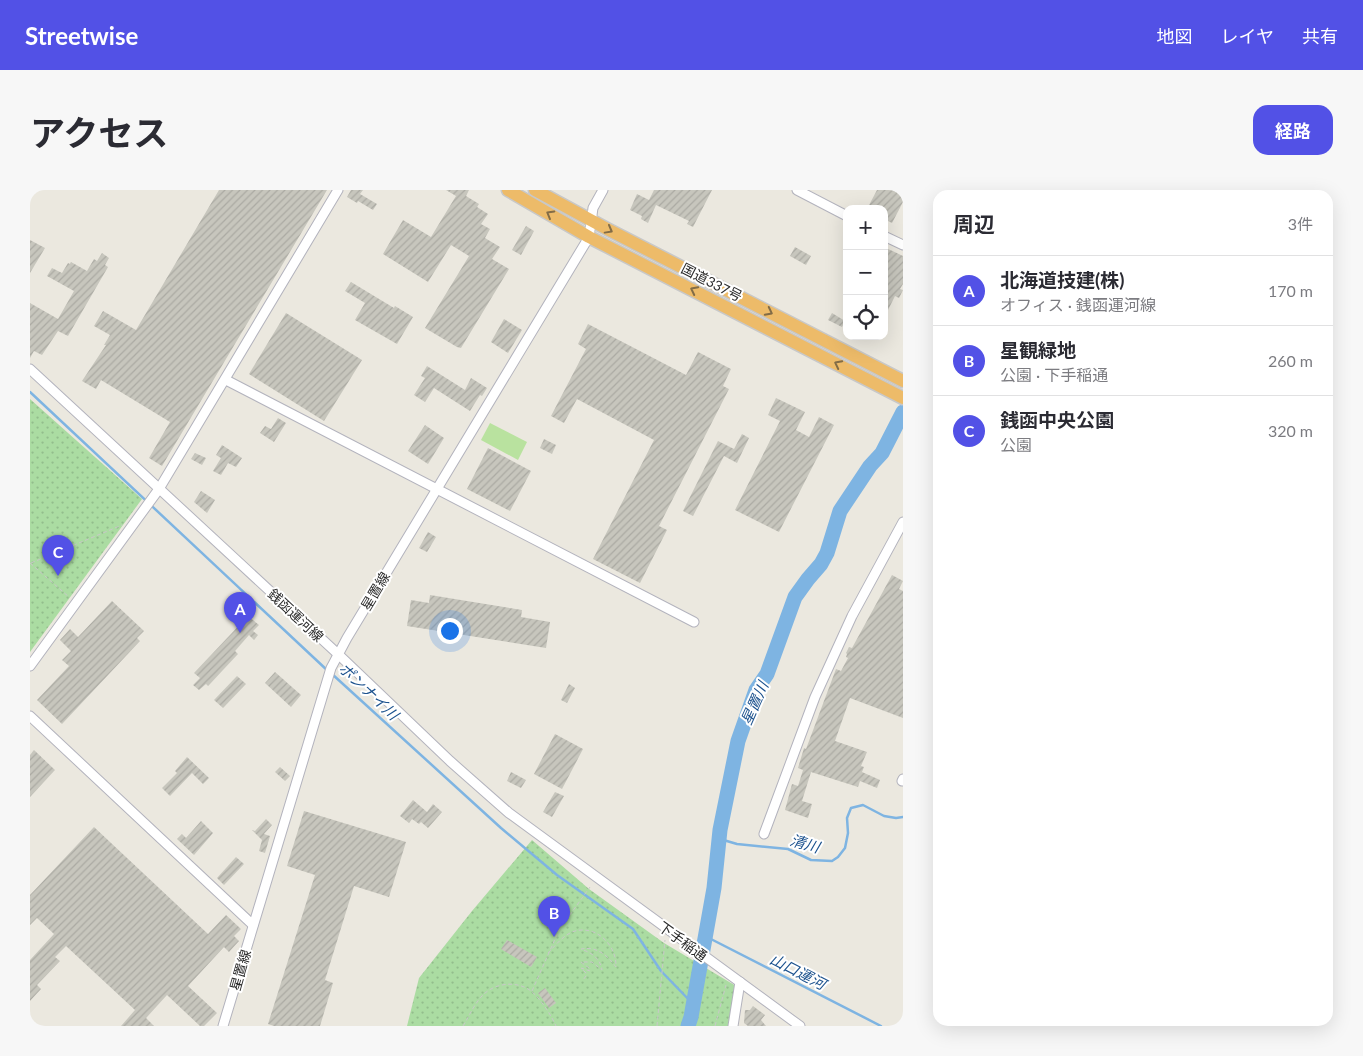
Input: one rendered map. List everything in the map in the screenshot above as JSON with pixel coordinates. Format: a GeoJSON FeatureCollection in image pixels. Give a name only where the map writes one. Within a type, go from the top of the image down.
{"type":"FeatureCollection","features":[{"type":"Feature","properties":{"kind":"highway","name":"国道337号"},"geometry":{"type":"LineString","coordinates":[[508,190],[589,237],[903,398]]}},
{"type":"Feature","properties":{"kind":"highway","name":"国道337号"},"geometry":{"type":"LineString","coordinates":[[535,190],[903,381]]}},
{"type":"Feature","properties":{"kind":"street"},"geometry":{"type":"LineString","coordinates":[[30,666],[159,489],[338,190]]}},
{"type":"Feature","properties":{"kind":"street","name":"星置線"},"geometry":{"type":"LineString","coordinates":[[224,1026],[331,668],[352,629],[589,237],[593,208],[603,190]]}},
{"type":"Feature","properties":{"kind":"street"},"geometry":{"type":"LineString","coordinates":[[797,190],[843,214]]}},
{"type":"Feature","properties":{"kind":"street"},"geometry":{"type":"LineString","coordinates":[[888,238],[903,245]]}},
{"type":"Feature","properties":{"kind":"street","name":"銭函運河線"},"geometry":{"type":"LineString","coordinates":[[31,371],[339,655],[450,761],[509,813],[566,856]]}},
{"type":"Feature","properties":{"kind":"street"},"geometry":{"type":"LineString","coordinates":[[226,380],[694,622]]}},
{"type":"Feature","properties":{"kind":"street"},"geometry":{"type":"LineString","coordinates":[[764,834],[815,696],[852,616],[903,522]]}},
{"type":"Feature","properties":{"kind":"street"},"geometry":{"type":"LineString","coordinates":[[30,716],[253,925]]}},
{"type":"Feature","properties":{"kind":"street","name":"下手稲通"},"geometry":{"type":"LineString","coordinates":[[566,856],[800,1026]]}},
{"type":"Feature","properties":{"kind":"street"},"geometry":{"type":"LineString","coordinates":[[733,1026],[740,982]]}},
{"type":"Feature","properties":{"kind":"path"},"geometry":{"type":"LineString","coordinates":[[69,597],[30,563],[125,524]]}},
{"type":"Feature","properties":{"kind":"path"},"geometry":{"type":"LineString","coordinates":[[532,992],[559,930],[590,887]]}},
{"type":"Feature","properties":{"kind":"path"},"geometry":{"type":"LineString","coordinates":[[548,953],[562,939],[574,931],[585,929],[595,932],[604,938],[614,953],[616,967],[608,956],[602,952],[588,948],[581,950],[593,954],[601,964],[602,970],[592,962],[581,962],[590,968],[590,971],[581,968],[586,973],[583,980]]}},
{"type":"Feature","properties":{"kind":"path"},"geometry":{"type":"LineString","coordinates":[[657,1026],[664,940]]}},
{"type":"Feature","properties":{"kind":"path"},"geometry":{"type":"LineString","coordinates":[[463,1026],[476,1003],[485,993],[495,986],[507,984],[519,986],[532,992],[556,1026]]}},
{"type":"Feature","properties":{"kind":"path"},"geometry":{"type":"LineString","coordinates":[[716,1026],[726,986]]}},
{"type":"Feature","properties":{"kind":"green space"},"geometry":{"type":"Polygon","coordinates":[[[30,399],[142,499],[30,652],[30,399]]]}},
{"type":"Feature","properties":{"kind":"green space"},"geometry":{"type":"Polygon","coordinates":[[[490,423],[527,442],[518,460],[481,440],[490,423]]]}},
{"type":"Feature","properties":{"kind":"green space"},"geometry":{"type":"Polygon","coordinates":[[[532,840],[589,889],[664,943],[736,986],[732,1026],[407,1026],[419,978],[532,840]]]}},
{"type":"Feature","properties":{"kind":"building"},"geometry":{"type":"Polygon","coordinates":[[[219,190],[327,190],[162,466],[149,458],[170,422],[101,380],[96,389],[82,381],[106,345],[104,345],[110,335],[94,326],[103,311],[136,330],[219,190]]]}},
{"type":"Feature","properties":{"kind":"building"},"geometry":{"type":"Polygon","coordinates":[[[351,190],[363,190],[360,194],[377,204],[373,210],[347,197],[351,190]]]}},
{"type":"Feature","properties":{"kind":"building"},"geometry":{"type":"Polygon","coordinates":[[[446,190],[469,190],[466,196],[479,204],[477,207],[488,214],[481,224],[490,229],[485,238],[500,247],[492,259],[509,269],[461,348],[425,328],[469,256],[451,245],[428,282],[383,254],[403,220],[431,237],[456,196],[446,190]]]}},
{"type":"Feature","properties":{"kind":"building"},"geometry":{"type":"Polygon","coordinates":[[[654,190],[712,190],[693,227],[687,224],[689,221],[656,205],[648,223],[641,219],[642,216],[630,210],[637,194],[649,200],[654,190]]]}},
{"type":"Feature","properties":{"kind":"building"},"geometry":{"type":"Polygon","coordinates":[[[877,190],[893,190],[903,195],[903,202],[892,223],[888,221],[888,205],[869,205],[877,190]]]}},
{"type":"Feature","properties":{"kind":"building"},"geometry":{"type":"Polygon","coordinates":[[[526,226],[534,231],[521,255],[512,250],[526,226]]]}},
{"type":"Feature","properties":{"kind":"building"},"geometry":{"type":"Polygon","coordinates":[[[30,240],[45,248],[30,273],[30,240]]]}},
{"type":"Feature","properties":{"kind":"building"},"geometry":{"type":"Polygon","coordinates":[[[795,247],[811,256],[806,265],[790,256],[795,247]]]}},
{"type":"Feature","properties":{"kind":"building"},"geometry":{"type":"Polygon","coordinates":[[[888,249],[903,256],[903,284],[900,289],[903,290],[899,298],[895,296],[888,310],[888,249]]]}},
{"type":"Feature","properties":{"kind":"building"},"geometry":{"type":"Polygon","coordinates":[[[102,253],[109,258],[105,265],[108,267],[68,336],[58,331],[42,355],[34,351],[30,358],[30,303],[58,319],[74,291],[47,276],[52,268],[62,273],[68,263],[70,264],[71,262],[87,271],[94,259],[97,261],[102,253]]]}},
{"type":"Feature","properties":{"kind":"building"},"geometry":{"type":"Polygon","coordinates":[[[351,282],[394,308],[395,306],[413,317],[397,344],[355,320],[365,303],[345,291],[351,282]]]}},
{"type":"Feature","properties":{"kind":"building"},"geometry":{"type":"Polygon","coordinates":[[[286,313],[362,360],[324,421],[249,374],[286,313]]]}},
{"type":"Feature","properties":{"kind":"building"},"geometry":{"type":"Polygon","coordinates":[[[832,313],[843,320],[843,325],[842,327],[828,320],[832,313]]]}},
{"type":"Feature","properties":{"kind":"building"},"geometry":{"type":"Polygon","coordinates":[[[504,319],[522,330],[508,353],[491,342],[504,319]]]}},
{"type":"Feature","properties":{"kind":"building"},"geometry":{"type":"Polygon","coordinates":[[[588,324],[686,375],[698,352],[731,369],[723,386],[729,389],[659,526],[667,530],[640,583],[593,559],[654,440],[577,399],[564,423],[551,416],[586,349],[578,344],[588,324]]]}},
{"type":"Feature","properties":{"kind":"building"},"geometry":{"type":"Polygon","coordinates":[[[427,366],[465,390],[471,378],[487,388],[470,411],[434,388],[425,402],[414,395],[425,378],[421,376],[427,366]]]}},
{"type":"Feature","properties":{"kind":"building"},"geometry":{"type":"Polygon","coordinates":[[[776,398],[805,412],[796,430],[809,437],[819,417],[834,425],[779,532],[735,510],[780,421],[768,415],[776,398]]]}},
{"type":"Feature","properties":{"kind":"building"},"geometry":{"type":"Polygon","coordinates":[[[278,418],[286,423],[274,442],[260,433],[265,426],[271,429],[278,418]]]}},
{"type":"Feature","properties":{"kind":"building"},"geometry":{"type":"Polygon","coordinates":[[[425,425],[444,438],[428,464],[408,451],[425,425]]]}},
{"type":"Feature","properties":{"kind":"building"},"geometry":{"type":"Polygon","coordinates":[[[742,434],[749,438],[737,463],[724,456],[693,516],[683,511],[718,441],[734,449],[742,434]]]}},
{"type":"Feature","properties":{"kind":"building"},"geometry":{"type":"Polygon","coordinates":[[[544,439],[556,445],[552,454],[540,448],[544,439]]]}},
{"type":"Feature","properties":{"kind":"building"},"geometry":{"type":"Polygon","coordinates":[[[222,445],[242,458],[236,467],[228,463],[221,475],[213,471],[221,458],[216,455],[222,445]]]}},
{"type":"Feature","properties":{"kind":"building"},"geometry":{"type":"Polygon","coordinates":[[[488,448],[531,471],[510,511],[467,489],[488,448]]]}},
{"type":"Feature","properties":{"kind":"building"},"geometry":{"type":"Polygon","coordinates":[[[195,453],[206,458],[202,465],[191,459],[195,453]]]}},
{"type":"Feature","properties":{"kind":"building"},"geometry":{"type":"Polygon","coordinates":[[[201,491],[215,500],[207,513],[194,502],[201,491]]]}},
{"type":"Feature","properties":{"kind":"building"},"geometry":{"type":"Polygon","coordinates":[[[428,532],[436,537],[427,552],[419,548],[428,532]]]}},
{"type":"Feature","properties":{"kind":"building"},"geometry":{"type":"Polygon","coordinates":[[[892,575],[903,581],[899,589],[903,591],[903,718],[850,698],[835,741],[867,752],[861,766],[864,767],[862,772],[880,780],[877,788],[860,781],[858,787],[811,772],[802,801],[812,804],[808,818],[785,810],[792,784],[798,786],[803,770],[798,768],[804,748],[806,749],[836,669],[841,671],[848,658],[846,653],[849,647],[852,648],[892,575]]]}},
{"type":"Feature","properties":{"kind":"building"},"geometry":{"type":"Polygon","coordinates":[[[430,595],[522,610],[521,617],[550,622],[546,648],[407,626],[411,600],[429,603],[430,595]]]}},
{"type":"Feature","properties":{"kind":"building"},"geometry":{"type":"Polygon","coordinates":[[[112,601],[144,631],[137,638],[140,641],[62,724],[37,700],[69,666],[62,660],[71,651],[60,640],[70,629],[78,637],[112,601]]]}},
{"type":"Feature","properties":{"kind":"building"},"geometry":{"type":"Polygon","coordinates":[[[248,616],[259,625],[253,631],[258,635],[254,640],[249,635],[235,651],[238,654],[208,686],[206,684],[199,690],[193,685],[200,678],[194,673],[248,616]]]}},
{"type":"Feature","properties":{"kind":"building"},"geometry":{"type":"Polygon","coordinates":[[[275,672],[301,695],[291,707],[265,683],[275,672]]]}},
{"type":"Feature","properties":{"kind":"building"},"geometry":{"type":"Polygon","coordinates":[[[237,676],[246,684],[223,708],[214,700],[237,676]]]}},
{"type":"Feature","properties":{"kind":"building"},"geometry":{"type":"Polygon","coordinates":[[[569,684],[575,688],[567,703],[561,700],[569,684]]]}},
{"type":"Feature","properties":{"kind":"building"},"geometry":{"type":"Polygon","coordinates":[[[555,734],[583,749],[562,789],[534,774],[555,734]]]}},
{"type":"Feature","properties":{"kind":"building"},"geometry":{"type":"Polygon","coordinates":[[[34,750],[55,770],[30,797],[30,755],[34,750]]]}},
{"type":"Feature","properties":{"kind":"building"},"geometry":{"type":"Polygon","coordinates":[[[187,757],[209,778],[203,784],[192,773],[170,796],[162,788],[177,773],[175,771],[187,757]]]}},
{"type":"Feature","properties":{"kind":"building"},"geometry":{"type":"Polygon","coordinates":[[[280,767],[290,776],[285,781],[275,772],[280,767]]]}},
{"type":"Feature","properties":{"kind":"building"},"geometry":{"type":"Polygon","coordinates":[[[511,772],[526,780],[521,788],[507,781],[511,772]]]}},
{"type":"Feature","properties":{"kind":"building"},"geometry":{"type":"Polygon","coordinates":[[[555,792],[564,796],[552,817],[543,812],[555,792]]]}},
{"type":"Feature","properties":{"kind":"building"},"geometry":{"type":"Polygon","coordinates":[[[413,800],[427,812],[433,804],[442,812],[428,828],[421,822],[419,824],[412,819],[409,823],[400,816],[413,800]]]}},
{"type":"Feature","properties":{"kind":"building"},"geometry":{"type":"Polygon","coordinates":[[[304,811],[406,842],[389,897],[354,886],[325,980],[333,983],[320,1026],[274,1026],[268,1024],[315,875],[287,866],[304,811]]]}},
{"type":"Feature","properties":{"kind":"building"},"geometry":{"type":"Polygon","coordinates":[[[266,819],[272,825],[264,834],[270,836],[265,853],[259,851],[262,840],[252,830],[255,831],[266,819]]]}},
{"type":"Feature","properties":{"kind":"building"},"geometry":{"type":"Polygon","coordinates":[[[201,821],[213,833],[194,855],[177,839],[182,834],[186,838],[201,821]]]}},
{"type":"Feature","properties":{"kind":"building"},"geometry":{"type":"Polygon","coordinates":[[[94,827],[208,934],[226,915],[241,929],[234,936],[239,941],[229,952],[224,947],[188,986],[217,1013],[204,1026],[200,1026],[167,995],[146,1018],[154,1026],[121,1026],[135,1010],[66,946],[55,957],[60,961],[37,985],[41,989],[30,1001],[30,960],[54,934],[37,918],[30,925],[30,895],[94,827]]]}},
{"type":"Feature","properties":{"kind":"building"},"geometry":{"type":"Polygon","coordinates":[[[236,857],[244,864],[224,885],[217,878],[236,857]]]}},
{"type":"Feature","properties":{"kind":"building"},"geometry":{"type":"Polygon","coordinates":[[[507,940],[537,957],[531,967],[501,949],[507,940]]]}},
{"type":"Feature","properties":{"kind":"building"},"geometry":{"type":"Polygon","coordinates":[[[545,988],[556,1003],[549,1008],[538,993],[545,988]]]}},
{"type":"Feature","properties":{"kind":"building"},"geometry":{"type":"Polygon","coordinates":[[[753,1006],[765,1015],[761,1020],[766,1026],[748,1026],[744,1023],[745,1010],[750,1010],[753,1006]]]}},
{"type":"Feature","properties":{"kind":"waterway","name":"ポンナイ川"},"geometry":{"type":"LineString","coordinates":[[30,392],[328,671]]}},
{"type":"Feature","properties":{"kind":"waterway","name":"星置川"},"geometry":{"type":"LineString","coordinates":[[688,1026],[714,888],[720,830],[738,741],[756,690],[767,674],[795,597],[821,564],[827,553],[840,511],[870,466],[882,453],[903,412]]}},
{"type":"Feature","properties":{"kind":"waterway","name":"ポンナイ川"},"geometry":{"type":"LineString","coordinates":[[332,674],[501,828],[557,875],[633,929],[661,971],[693,1004]]}},
{"type":"Feature","properties":{"kind":"waterway","name":"清川"},"geometry":{"type":"LineString","coordinates":[[720,839],[737,844],[788,849],[811,860],[832,861],[845,848],[848,833],[847,818],[851,808],[863,805],[884,816],[903,817]]}},
{"type":"Feature","properties":{"kind":"waterway","name":"山口運河"},"geometry":{"type":"LineString","coordinates":[[705,936],[881,1026]]}},
{"type":"Feature","properties":{"kind":"place","name":"銭函中央公園"},"geometry":{"type":"Point","coordinates":[58,576]}},
{"type":"Feature","properties":{"kind":"place","name":"北海道技建(株)"},"geometry":{"type":"Point","coordinates":[240,633]}},
{"type":"Feature","properties":{"kind":"place","name":"星観緑地"},"geometry":{"type":"Point","coordinates":[554,937]}}]}
